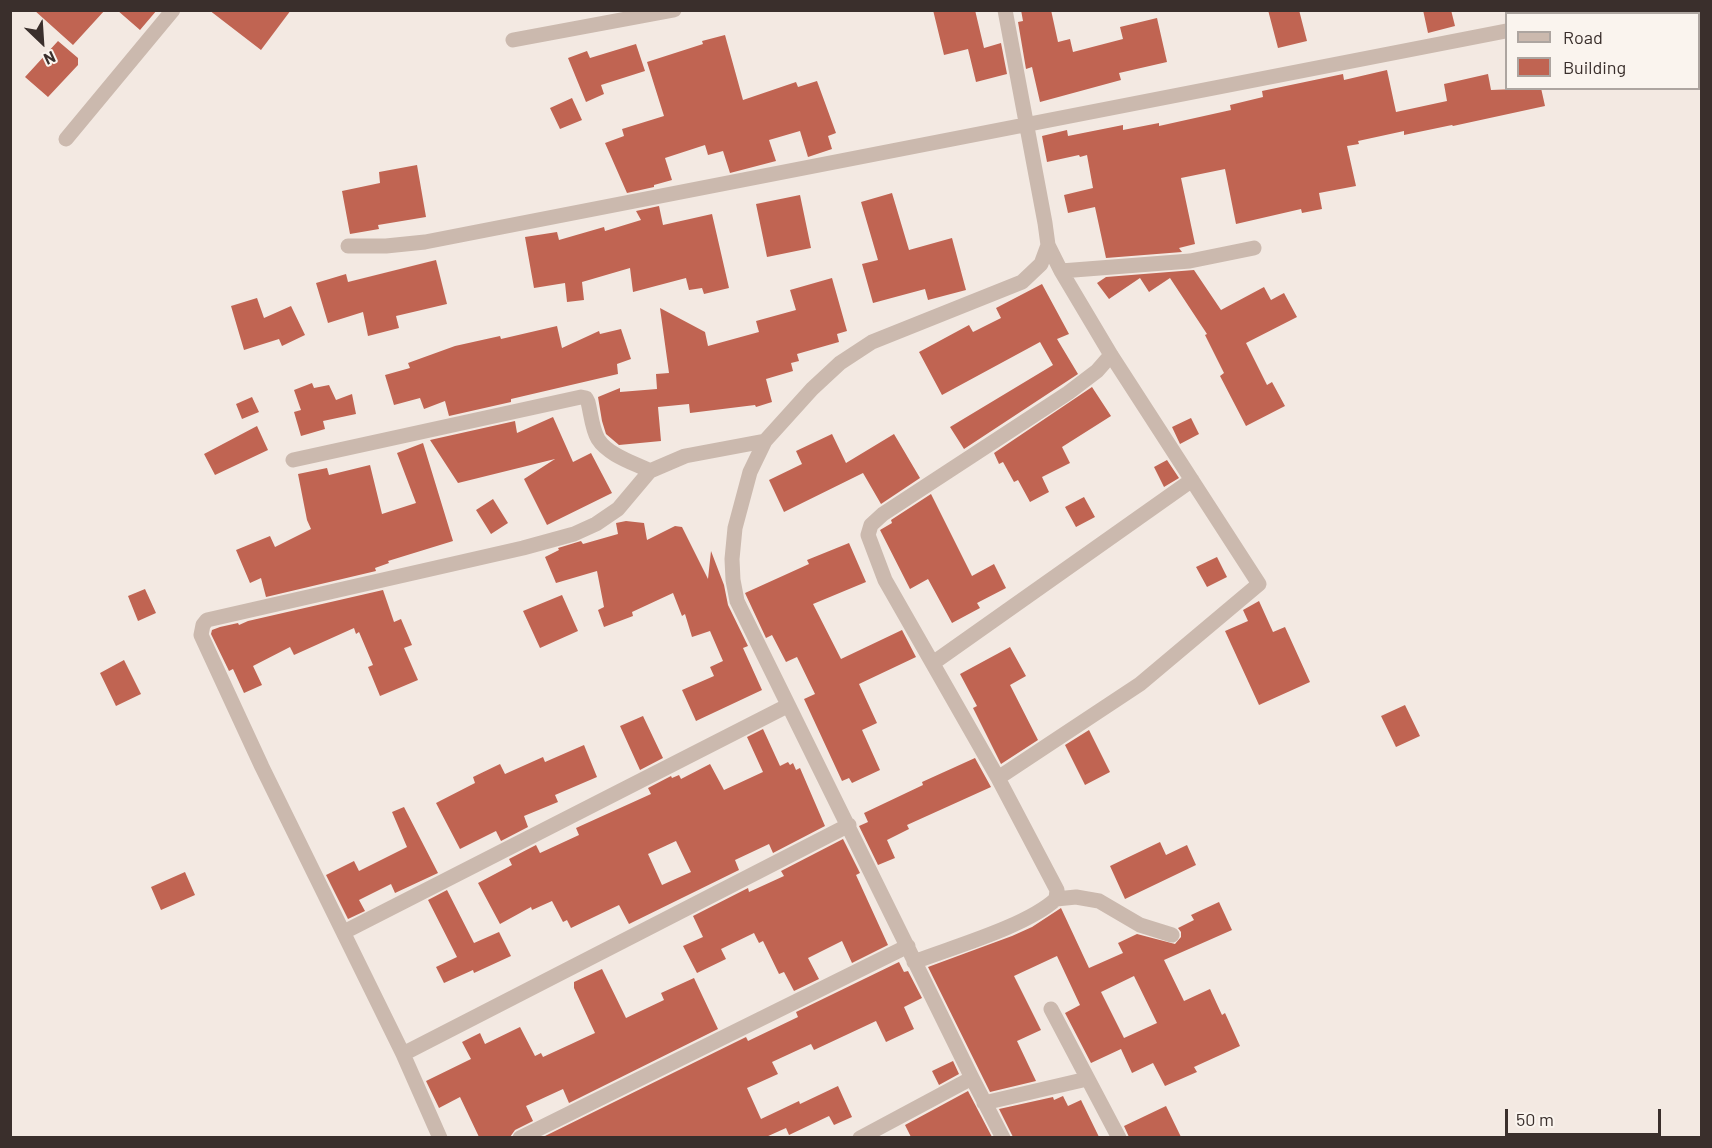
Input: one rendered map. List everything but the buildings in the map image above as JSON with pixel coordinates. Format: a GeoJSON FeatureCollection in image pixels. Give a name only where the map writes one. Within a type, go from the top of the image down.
{"type":"FeatureCollection","features":[{"type":"Feature","properties":{"kind":"street"},"geometry":{"type":"LineString","coordinates":[[66,139],[173,10]]}},
{"type":"Feature","properties":{"kind":"street"},"geometry":{"type":"LineString","coordinates":[[513,40],[674,10]]}},
{"type":"Feature","properties":{"kind":"street"},"geometry":{"type":"LineString","coordinates":[[998,778],[1140,684],[1259,584],[1111,356],[1048,245],[1005,10]]}},
{"type":"Feature","properties":{"kind":"street"},"geometry":{"type":"LineString","coordinates":[[348,246],[386,246],[425,242],[1505,31]]}},
{"type":"Feature","properties":{"kind":"street"},"geometry":{"type":"LineString","coordinates":[[1003,1137],[914,962],[849,825],[787,706],[737,601],[732,559],[735,528],[750,472],[765,441],[812,389],[840,363],[872,342],[1022,282],[1041,264],[1048,245]]}},
{"type":"Feature","properties":{"kind":"street"},"geometry":{"type":"LineString","coordinates":[[1061,271],[1190,261],[1254,248]]}},
{"type":"Feature","properties":{"kind":"street"},"geometry":{"type":"LineString","coordinates":[[1056,899],[1056,890],[998,778],[885,580],[868,535],[871,525],[883,514],[1068,393],[1097,371],[1111,356]]}},
{"type":"Feature","properties":{"kind":"street"},"geometry":{"type":"LineString","coordinates":[[293,460],[581,397],[586,398],[588,402],[598,440],[607,449],[650,471]]}},
{"type":"Feature","properties":{"kind":"street"},"geometry":{"type":"LineString","coordinates":[[440,1137],[403,1054],[267,777],[201,635],[203,625],[207,620],[499,554],[574,534],[596,524],[618,509],[650,471],[686,456],[765,441]]}},
{"type":"Feature","properties":{"kind":"street"},"geometry":{"type":"LineString","coordinates":[[933,663],[1192,480]]}},
{"type":"Feature","properties":{"kind":"street"},"geometry":{"type":"LineString","coordinates":[[344,932],[787,706]]}},
{"type":"Feature","properties":{"kind":"street"},"geometry":{"type":"LineString","coordinates":[[403,1054],[849,825]]}},
{"type":"Feature","properties":{"kind":"street"},"geometry":{"type":"LineString","coordinates":[[914,962],[992,933],[1045,910],[1056,899],[1076,897],[1099,900],[1140,925],[1172,934]]}},
{"type":"Feature","properties":{"kind":"street"},"geometry":{"type":"LineString","coordinates":[[520,1137],[908,946]]}},
{"type":"Feature","properties":{"kind":"street"},"geometry":{"type":"LineString","coordinates":[[1051,1009],[1119,1137]]}},
{"type":"Feature","properties":{"kind":"street"},"geometry":{"type":"LineString","coordinates":[[868,1135],[972,1078]]}},
{"type":"Feature","properties":{"kind":"street"},"geometry":{"type":"LineString","coordinates":[[984,1103],[1087,1079]]}}]}
